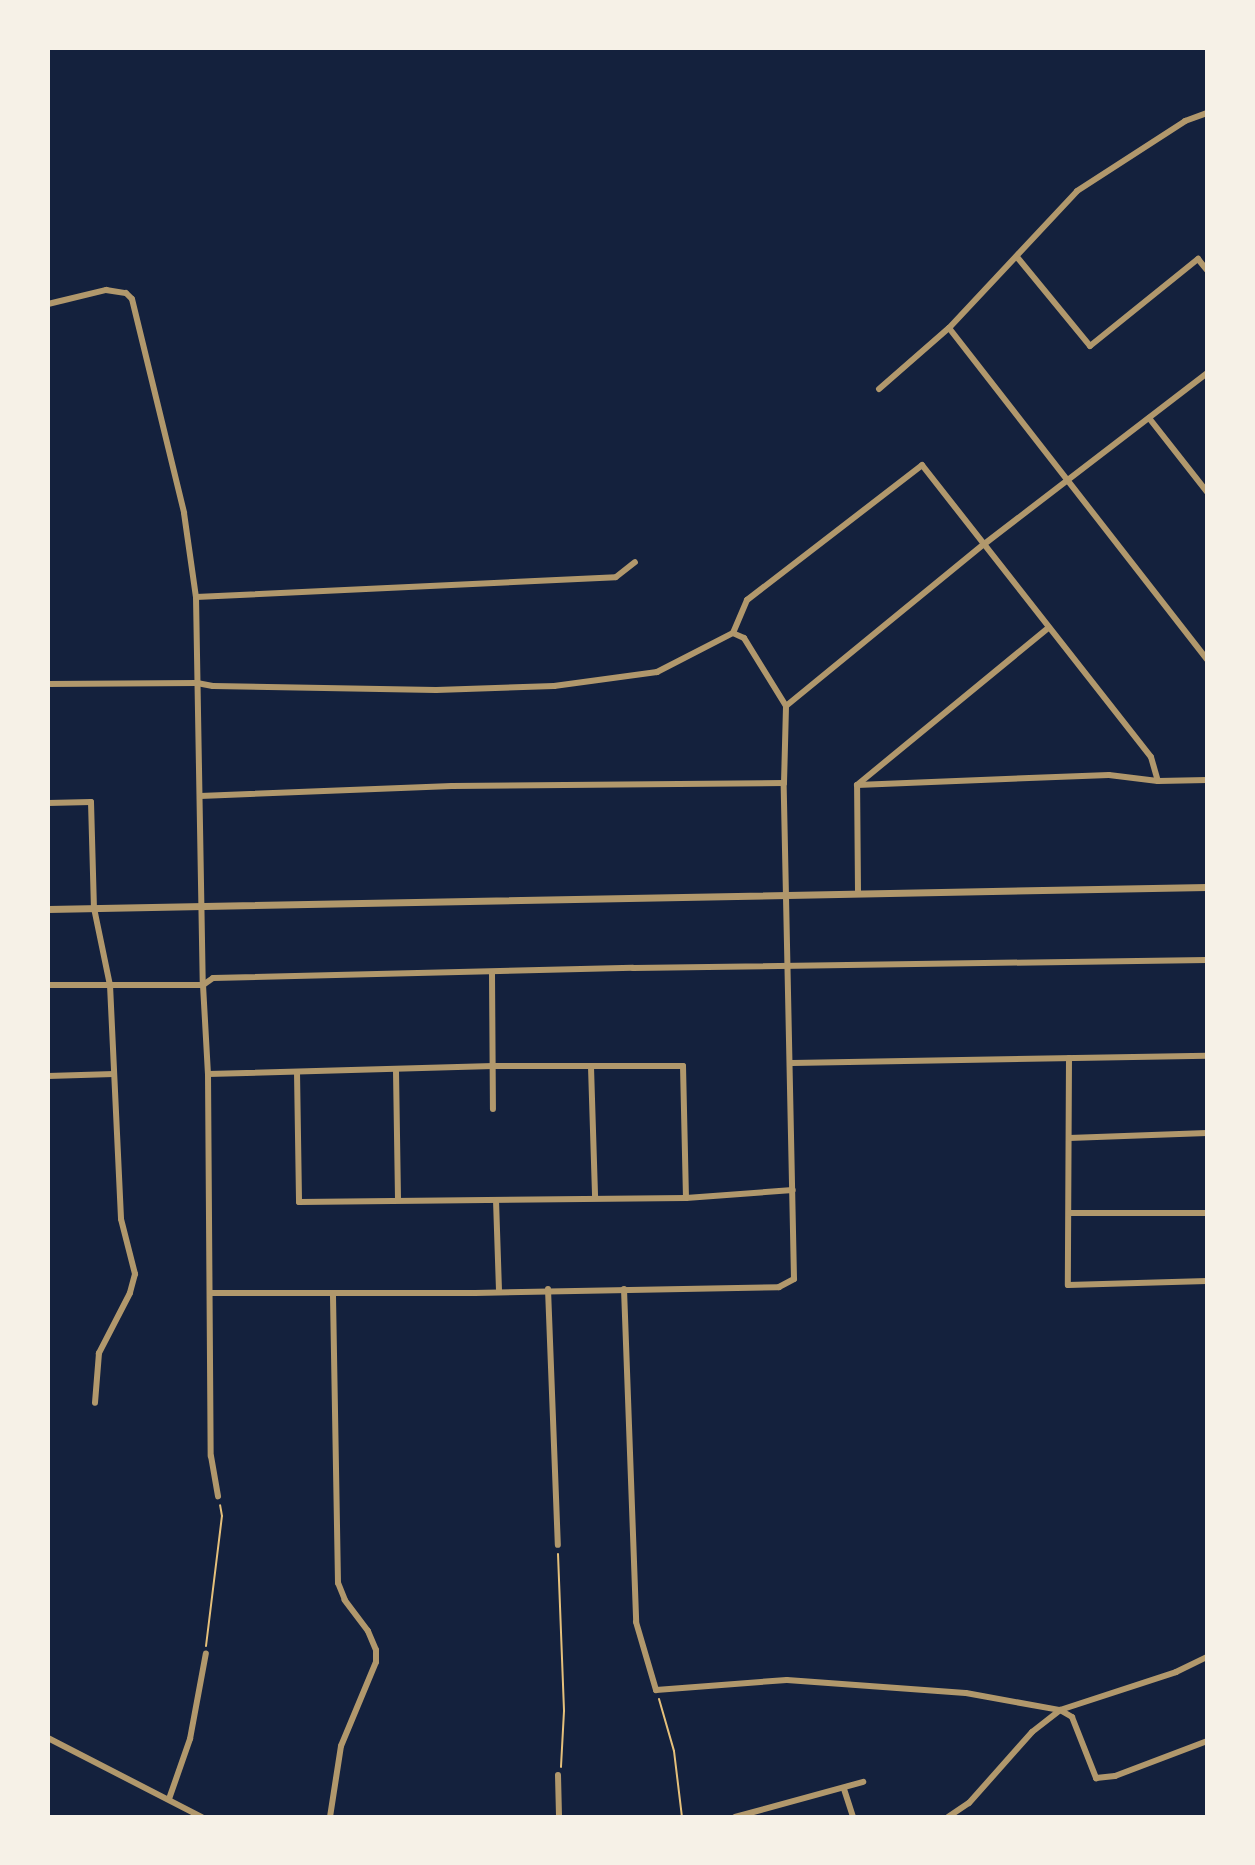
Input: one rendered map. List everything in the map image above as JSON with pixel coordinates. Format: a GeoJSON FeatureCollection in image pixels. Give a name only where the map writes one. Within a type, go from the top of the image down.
{"type":"FeatureCollection","features":[{"type":"Feature","properties":{"kind":"street"},"geometry":{"type":"LineString","coordinates":[[879,389],[949,328],[1077,191],[1185,121],[1207,113]]}},
{"type":"Feature","properties":{"kind":"street"},"geometry":{"type":"LineString","coordinates":[[1017,257],[1090,346],[1198,259],[1207,270]]}},
{"type":"Feature","properties":{"kind":"street"},"geometry":{"type":"LineString","coordinates":[[48,304],[116,290],[126,293],[136,307],[173,458],[196,597],[203,985],[208,1074],[211,1456],[218,1496]]}},
{"type":"Feature","properties":{"kind":"street"},"geometry":{"type":"LineString","coordinates":[[949,328],[1207,660]]}},
{"type":"Feature","properties":{"kind":"street"},"geometry":{"type":"LineString","coordinates":[[786,706],[983,545],[1207,373]]}},
{"type":"Feature","properties":{"kind":"street"},"geometry":{"type":"LineString","coordinates":[[1149,418],[1207,492]]}},
{"type":"Feature","properties":{"kind":"street"},"geometry":{"type":"LineString","coordinates":[[48,684],[197,683],[213,686],[436,690],[554,686],[657,672],[733,633],[747,600],[922,465],[1047,629],[1151,757],[1158,781]]}},
{"type":"Feature","properties":{"kind":"street"},"geometry":{"type":"LineString","coordinates":[[196,597],[616,577],[635,562]]}},
{"type":"Feature","properties":{"kind":"street"},"geometry":{"type":"LineString","coordinates":[[857,785],[1047,629]]}},
{"type":"Feature","properties":{"kind":"street"},"geometry":{"type":"LineString","coordinates":[[210,1293],[779,1287],[794,1279],[784,783],[786,706],[744,638],[733,633]]}},
{"type":"Feature","properties":{"kind":"street"},"geometry":{"type":"LineString","coordinates":[[857,785],[1109,775],[1158,781],[1207,780]]}},
{"type":"Feature","properties":{"kind":"street"},"geometry":{"type":"LineString","coordinates":[[200,796],[452,786],[784,783]]}},
{"type":"Feature","properties":{"kind":"street"},"geometry":{"type":"LineString","coordinates":[[857,785],[858,891]]}},
{"type":"Feature","properties":{"kind":"street"},"geometry":{"type":"LineString","coordinates":[[48,803],[91,802],[94,908],[110,985],[121,1219],[135,1274],[130,1293],[99,1353],[95,1403]]}},
{"type":"Feature","properties":{"kind":"street"},"geometry":{"type":"LineString","coordinates":[[48,909],[858,891],[1207,887]]}},
{"type":"Feature","properties":{"kind":"street"},"geometry":{"type":"LineString","coordinates":[[48,985],[203,985],[213,978],[1207,960]]}},
{"type":"Feature","properties":{"kind":"street"},"geometry":{"type":"LineString","coordinates":[[492,974],[493,1109]]}},
{"type":"Feature","properties":{"kind":"street"},"geometry":{"type":"LineString","coordinates":[[792,1063],[1207,1056]]}},
{"type":"Feature","properties":{"kind":"street"},"geometry":{"type":"LineString","coordinates":[[1069,1058],[1068,1285],[1207,1281]]}},
{"type":"Feature","properties":{"kind":"street"},"geometry":{"type":"LineString","coordinates":[[208,1074],[493,1066],[683,1066],[686,1198]]}},
{"type":"Feature","properties":{"kind":"street"},"geometry":{"type":"LineString","coordinates":[[591,1067],[595,1197]]}},
{"type":"Feature","properties":{"kind":"street"},"geometry":{"type":"LineString","coordinates":[[396,1071],[398,1199]]}},
{"type":"Feature","properties":{"kind":"street"},"geometry":{"type":"LineString","coordinates":[[297,1072],[299,1202],[686,1198],[793,1190]]}},
{"type":"Feature","properties":{"kind":"street"},"geometry":{"type":"LineString","coordinates":[[48,1076],[114,1074]]}},
{"type":"Feature","properties":{"kind":"street"},"geometry":{"type":"LineString","coordinates":[[1069,1138],[1207,1133]]}},
{"type":"Feature","properties":{"kind":"street"},"geometry":{"type":"LineString","coordinates":[[496,1200],[499,1292]]}},
{"type":"Feature","properties":{"kind":"street"},"geometry":{"type":"LineString","coordinates":[[1069,1213],[1207,1213]]}},
{"type":"Feature","properties":{"kind":"street"},"geometry":{"type":"LineString","coordinates":[[548,1289],[558,1545]]}},
{"type":"Feature","properties":{"kind":"street"},"geometry":{"type":"LineString","coordinates":[[624,1289],[636,1622],[656,1690],[787,1680],[966,1693],[1060,1710],[1072,1717],[1096,1778],[1115,1776],[1207,1741]]}},
{"type":"Feature","properties":{"kind":"street"},"geometry":{"type":"LineString","coordinates":[[330,1817],[341,1746],[376,1662],[376,1650],[368,1631],[345,1600],[338,1583],[333,1293]]}},
{"type":"Feature","properties":{"kind":"street"},"geometry":{"type":"LineString","coordinates":[[169,1799],[190,1739],[206,1653]]}},
{"type":"Feature","properties":{"kind":"street"},"geometry":{"type":"LineString","coordinates":[[948,1817],[969,1803],[1032,1732],[1060,1710],[1176,1672],[1207,1657]]}},
{"type":"Feature","properties":{"kind":"street"},"geometry":{"type":"LineString","coordinates":[[48,1738],[202,1817]]}},
{"type":"Feature","properties":{"kind":"street"},"geometry":{"type":"LineString","coordinates":[[558,1775],[559,1817]]}},
{"type":"Feature","properties":{"kind":"street"},"geometry":{"type":"LineString","coordinates":[[735,1817],[863,1782]]}},
{"type":"Feature","properties":{"kind":"street"},"geometry":{"type":"LineString","coordinates":[[844,1789],[853,1817]]}},
{"type":"Feature","properties":{"kind":"path"},"geometry":{"type":"LineString","coordinates":[[206,1653],[222,1516],[218,1496]]}},
{"type":"Feature","properties":{"kind":"path"},"geometry":{"type":"LineString","coordinates":[[558,1545],[564,1711],[563,1760],[558,1775]]}},
{"type":"Feature","properties":{"kind":"path"},"geometry":{"type":"LineString","coordinates":[[656,1690],[674,1751],[682,1817]]}}]}
